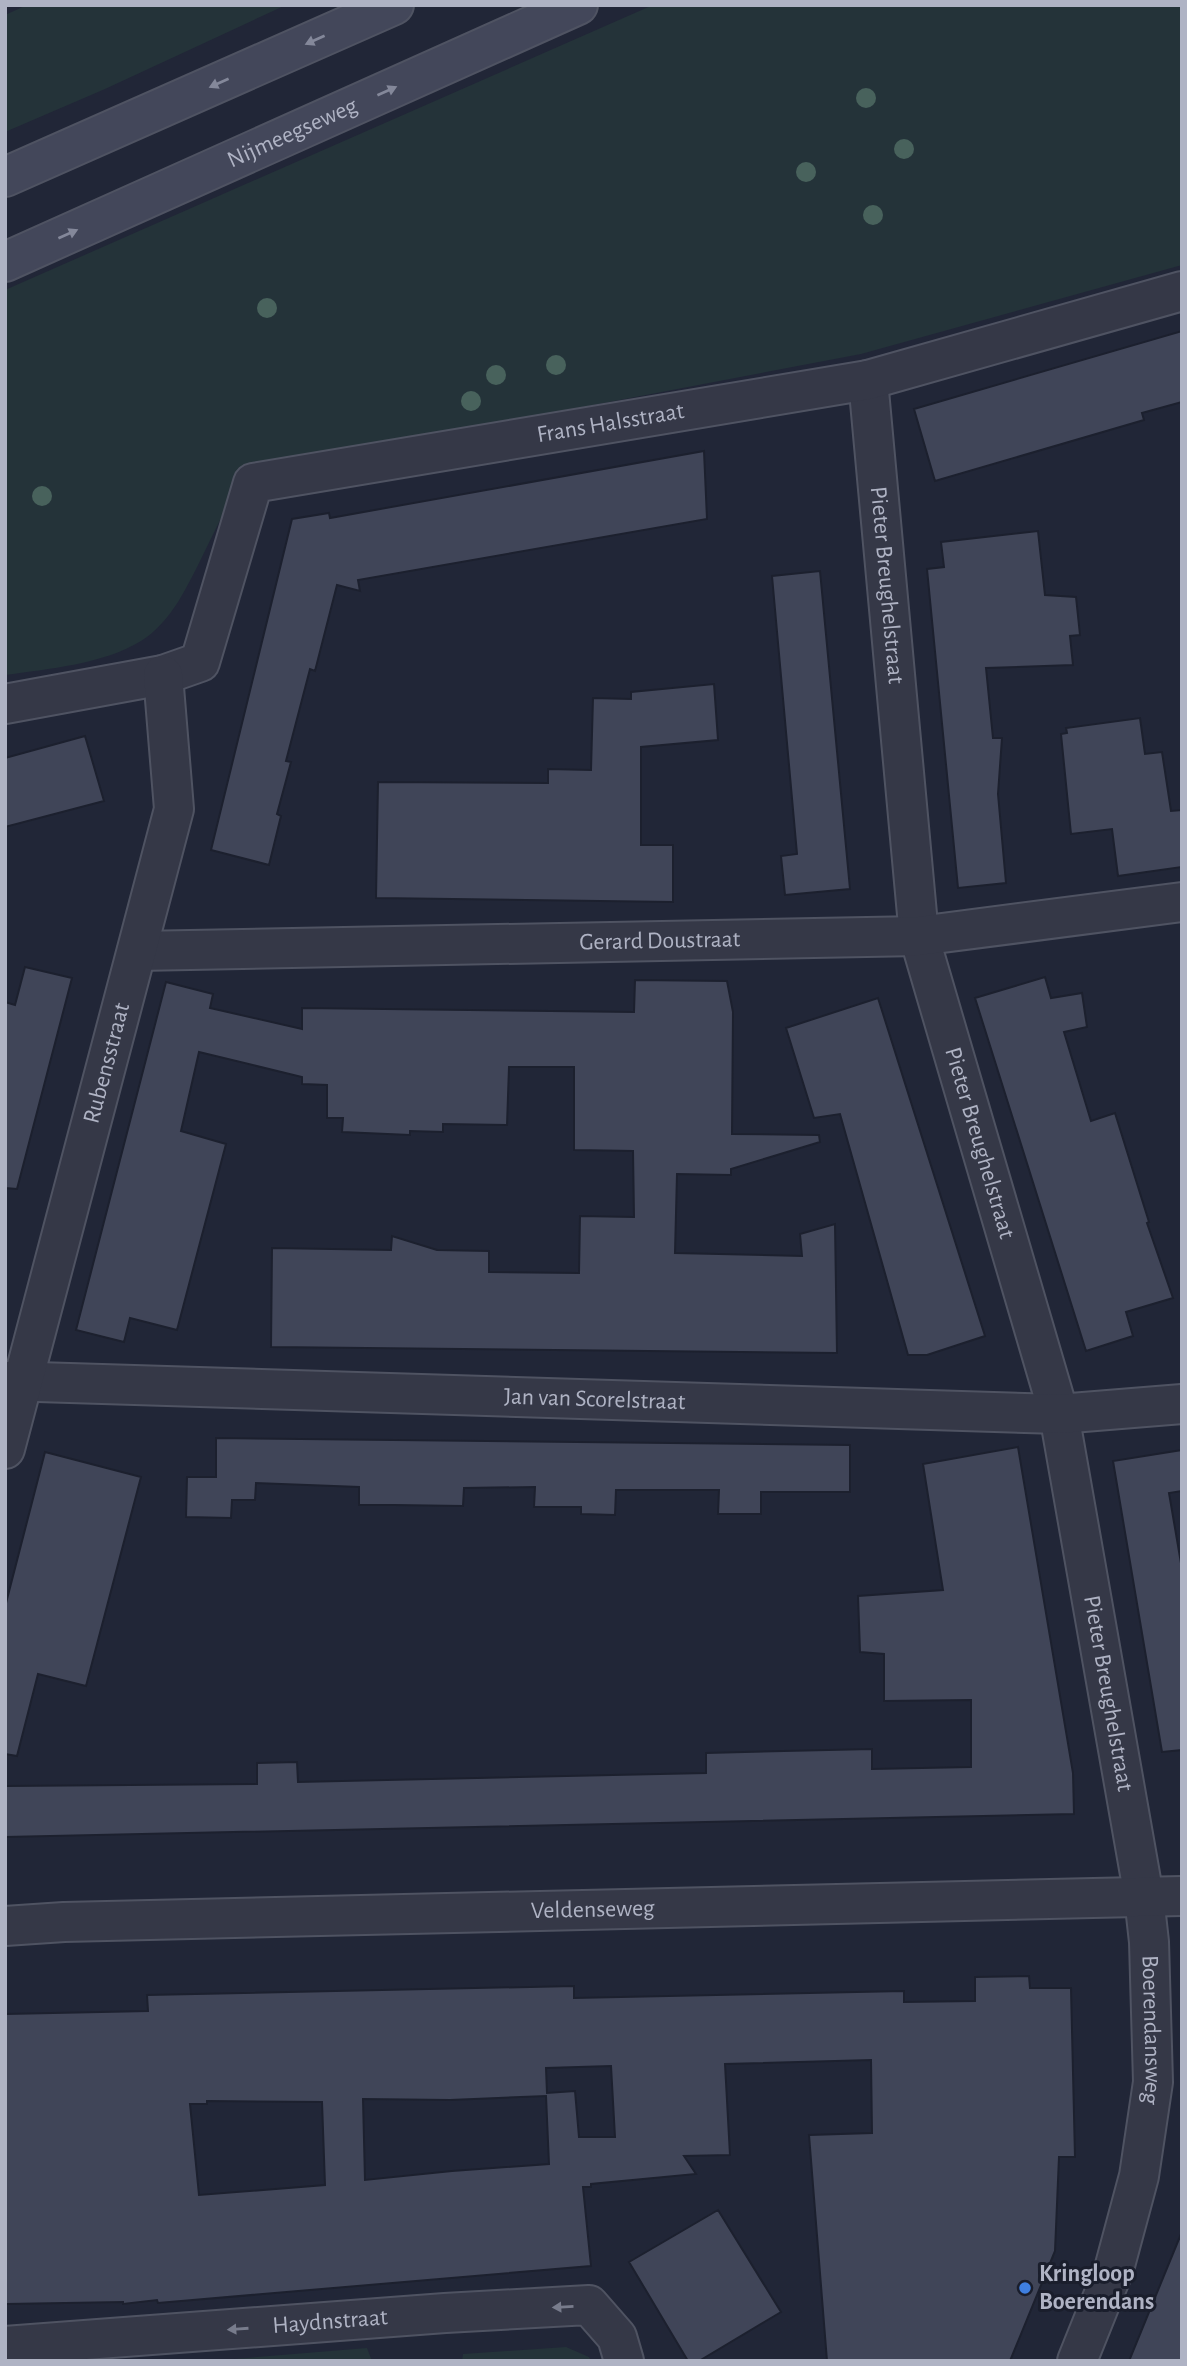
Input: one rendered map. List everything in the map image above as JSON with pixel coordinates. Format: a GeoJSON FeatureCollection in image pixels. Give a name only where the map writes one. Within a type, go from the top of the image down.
{"type":"FeatureCollection","features":[{"type":"Feature","properties":{"kind":"main road"},"geometry":{"type":"LineString","coordinates":[[5,177],[394,5]]}},
{"type":"Feature","properties":{"kind":"main road","name":"Nijmeegseweg"},"geometry":{"type":"LineString","coordinates":[[5,262],[578,5]]}},
{"type":"Feature","properties":{"kind":"street","name":"Frans Halsstraat"},"geometry":{"type":"LineString","coordinates":[[163,675],[200,662],[253,483],[868,380],[1182,291]]}},
{"type":"Feature","properties":{"kind":"street","name":"Pieter Breughelstraat"},"geometry":{"type":"LineString","coordinates":[[868,380],[919,936],[1059,1414],[1144,1897]]}},
{"type":"Feature","properties":{"kind":"street"},"geometry":{"type":"LineString","coordinates":[[5,704],[163,675]]}},
{"type":"Feature","properties":{"kind":"street","name":"Rubensstraat"},"geometry":{"type":"LineString","coordinates":[[5,1449],[14,1382],[137,951],[174,809],[163,675]]}},
{"type":"Feature","properties":{"kind":"street","name":"Gerard Doustraat"},"geometry":{"type":"LineString","coordinates":[[137,951],[919,936],[1182,902]]}},
{"type":"Feature","properties":{"kind":"street","name":"Jan van Scorelstraat"},"geometry":{"type":"LineString","coordinates":[[14,1382],[1059,1414],[1182,1405]]}},
{"type":"Feature","properties":{"kind":"street","name":"Veldenseweg"},"geometry":{"type":"LineString","coordinates":[[5,1926],[64,1922],[1182,1896]]}},
{"type":"Feature","properties":{"kind":"street","name":"Boerendansweg"},"geometry":{"type":"LineString","coordinates":[[1077,2361],[1114,2269],[1139,2176],[1153,2082],[1149,1942],[1144,1897]]}},
{"type":"Feature","properties":{"kind":"street","name":"Haydnstraat"},"geometry":{"type":"LineString","coordinates":[[5,2346],[589,2305],[617,2337],[624,2361]]}},
{"type":"Feature","properties":{"kind":"shaded area"},"geometry":{"type":"Polygon","coordinates":[[[27,5],[286,5],[5,132],[5,15],[27,5]]]}},
{"type":"Feature","properties":{"kind":"shaded area"},"geometry":{"type":"Polygon","coordinates":[[[653,5],[1182,5],[1182,265],[861,354],[430,436],[230,501],[178,602],[146,638],[126,649],[93,660],[5,675],[5,290],[653,5]]]}},
{"type":"Feature","properties":{"kind":"shaded area"},"geometry":{"type":"Polygon","coordinates":[[[566,2347],[589,2357],[591,2361],[462,2361],[463,2354],[566,2347]]]}},
{"type":"Feature","properties":{"kind":"shaded area"},"geometry":{"type":"Polygon","coordinates":[[[367,2348],[372,2361],[221,2361],[222,2360],[367,2348]]]}},
{"type":"Feature","properties":{"kind":"building"},"geometry":{"type":"Polygon","coordinates":[[[1182,331],[1182,402],[1142,413],[1144,420],[935,481],[914,409],[1182,331]]]}},
{"type":"Feature","properties":{"kind":"building"},"geometry":{"type":"Polygon","coordinates":[[[704,451],[707,519],[358,580],[360,591],[337,585],[315,671],[310,669],[286,761],[291,762],[277,814],[281,816],[269,865],[211,850],[292,519],[329,513],[330,518],[704,451]]]}},
{"type":"Feature","properties":{"kind":"building"},"geometry":{"type":"Polygon","coordinates":[[[1038,531],[1045,595],[1076,597],[1080,635],[1070,636],[1073,665],[986,668],[993,738],[1002,738],[998,794],[1006,883],[958,888],[927,569],[944,567],[941,542],[1038,531]]]}},
{"type":"Feature","properties":{"kind":"building"},"geometry":{"type":"Polygon","coordinates":[[[820,571],[850,889],[785,895],[781,856],[797,854],[772,576],[820,571]]]}},
{"type":"Feature","properties":{"kind":"building"},"geometry":{"type":"Polygon","coordinates":[[[714,684],[718,740],[641,747],[641,845],[673,845],[673,902],[376,898],[378,782],[548,783],[548,769],[591,770],[593,698],[631,699],[631,692],[714,684]]]}},
{"type":"Feature","properties":{"kind":"building"},"geometry":{"type":"Polygon","coordinates":[[[1140,718],[1145,754],[1162,752],[1171,811],[1182,810],[1182,867],[1118,876],[1112,829],[1071,834],[1061,734],[1067,733],[1066,728],[1140,718]]]}},
{"type":"Feature","properties":{"kind":"building"},"geometry":{"type":"Polygon","coordinates":[[[85,736],[104,801],[5,827],[5,758],[85,736]]]}},
{"type":"Feature","properties":{"kind":"building"},"geometry":{"type":"Polygon","coordinates":[[[25,967],[72,978],[17,1189],[5,1188],[5,1002],[15,1005],[25,967]]]}},
{"type":"Feature","properties":{"kind":"building"},"geometry":{"type":"Polygon","coordinates":[[[1045,977],[1051,998],[1082,993],[1087,1027],[1064,1032],[1091,1121],[1115,1113],[1149,1222],[1147,1223],[1173,1298],[1126,1312],[1133,1336],[1086,1351],[975,998],[1045,977]]]}},
{"type":"Feature","properties":{"kind":"building"},"geometry":{"type":"Polygon","coordinates":[[[635,980],[727,981],[733,1012],[732,1134],[819,1135],[820,1142],[731,1169],[731,1175],[677,1174],[675,1253],[802,1256],[800,1234],[835,1224],[837,1353],[271,1347],[272,1248],[391,1250],[392,1236],[437,1250],[489,1251],[489,1272],[579,1273],[580,1216],[634,1217],[633,1151],[574,1150],[574,1067],[509,1067],[507,1125],[443,1124],[443,1132],[410,1131],[410,1135],[342,1132],[343,1118],[327,1118],[327,1085],[302,1084],[302,1077],[199,1052],[181,1131],[226,1144],[177,1330],[130,1318],[124,1342],[76,1330],[166,982],[213,994],[210,1008],[302,1029],[302,1008],[634,1012],[635,980]]]}},
{"type":"Feature","properties":{"kind":"building"},"geometry":{"type":"Polygon","coordinates":[[[878,998],[985,1336],[927,1355],[908,1355],[840,1114],[814,1118],[786,1028],[878,998]]]}},
{"type":"Feature","properties":{"kind":"building"},"geometry":{"type":"Polygon","coordinates":[[[216,1438],[850,1445],[850,1492],[761,1492],[761,1514],[718,1514],[719,1490],[616,1490],[615,1515],[581,1514],[581,1507],[534,1507],[535,1487],[464,1488],[463,1506],[359,1505],[359,1487],[256,1483],[255,1500],[232,1500],[231,1518],[186,1517],[187,1477],[216,1477],[216,1438]]]}},
{"type":"Feature","properties":{"kind":"building"},"geometry":{"type":"Polygon","coordinates":[[[1018,1447],[1073,1773],[1074,1814],[5,1837],[5,1786],[257,1784],[257,1763],[297,1762],[298,1782],[706,1773],[706,1753],[872,1749],[872,1769],[971,1767],[971,1700],[884,1701],[884,1654],[860,1652],[858,1596],[943,1590],[923,1464],[1018,1447]]]}},
{"type":"Feature","properties":{"kind":"building"},"geometry":{"type":"Polygon","coordinates":[[[1182,1450],[1182,1491],[1169,1493],[1182,1569],[1182,1750],[1162,1752],[1113,1461],[1182,1450]]]}},
{"type":"Feature","properties":{"kind":"building"},"geometry":{"type":"Polygon","coordinates":[[[45,1452],[141,1477],[86,1686],[38,1674],[17,1756],[5,1754],[5,1607],[45,1452]]]}},
{"type":"Feature","properties":{"kind":"building"},"geometry":{"type":"Polygon","coordinates":[[[1029,1976],[1030,1988],[1071,1988],[1075,2157],[1059,2157],[1055,2251],[1010,2361],[827,2361],[809,2135],[872,2133],[871,2060],[725,2064],[730,2155],[684,2156],[696,2174],[583,2187],[591,2266],[158,2303],[157,2300],[123,2304],[6,2304],[5,2014],[148,2011],[147,1995],[574,1986],[574,1998],[904,1991],[904,2002],[975,2001],[975,1977],[1029,1976]],[[611,2066],[546,2068],[547,2093],[575,2091],[579,2137],[615,2137],[611,2066]],[[546,2096],[450,2100],[363,2099],[365,2180],[549,2164],[546,2096]],[[207,2101],[207,2104],[190,2104],[199,2195],[325,2185],[322,2102],[207,2101]]]}},
{"type":"Feature","properties":{"kind":"building"},"geometry":{"type":"Polygon","coordinates":[[[718,2210],[781,2312],[699,2361],[688,2361],[629,2262],[718,2210]]]}},
{"type":"Feature","properties":{"kind":"building"},"geometry":{"type":"Polygon","coordinates":[[[1181,2234],[1182,2361],[1129,2361],[1181,2234]]]}},
{"type":"Feature","properties":{"kind":"place","name":"Kringloop Boerendans"},"geometry":{"type":"Point","coordinates":[1025,2288]}}]}
